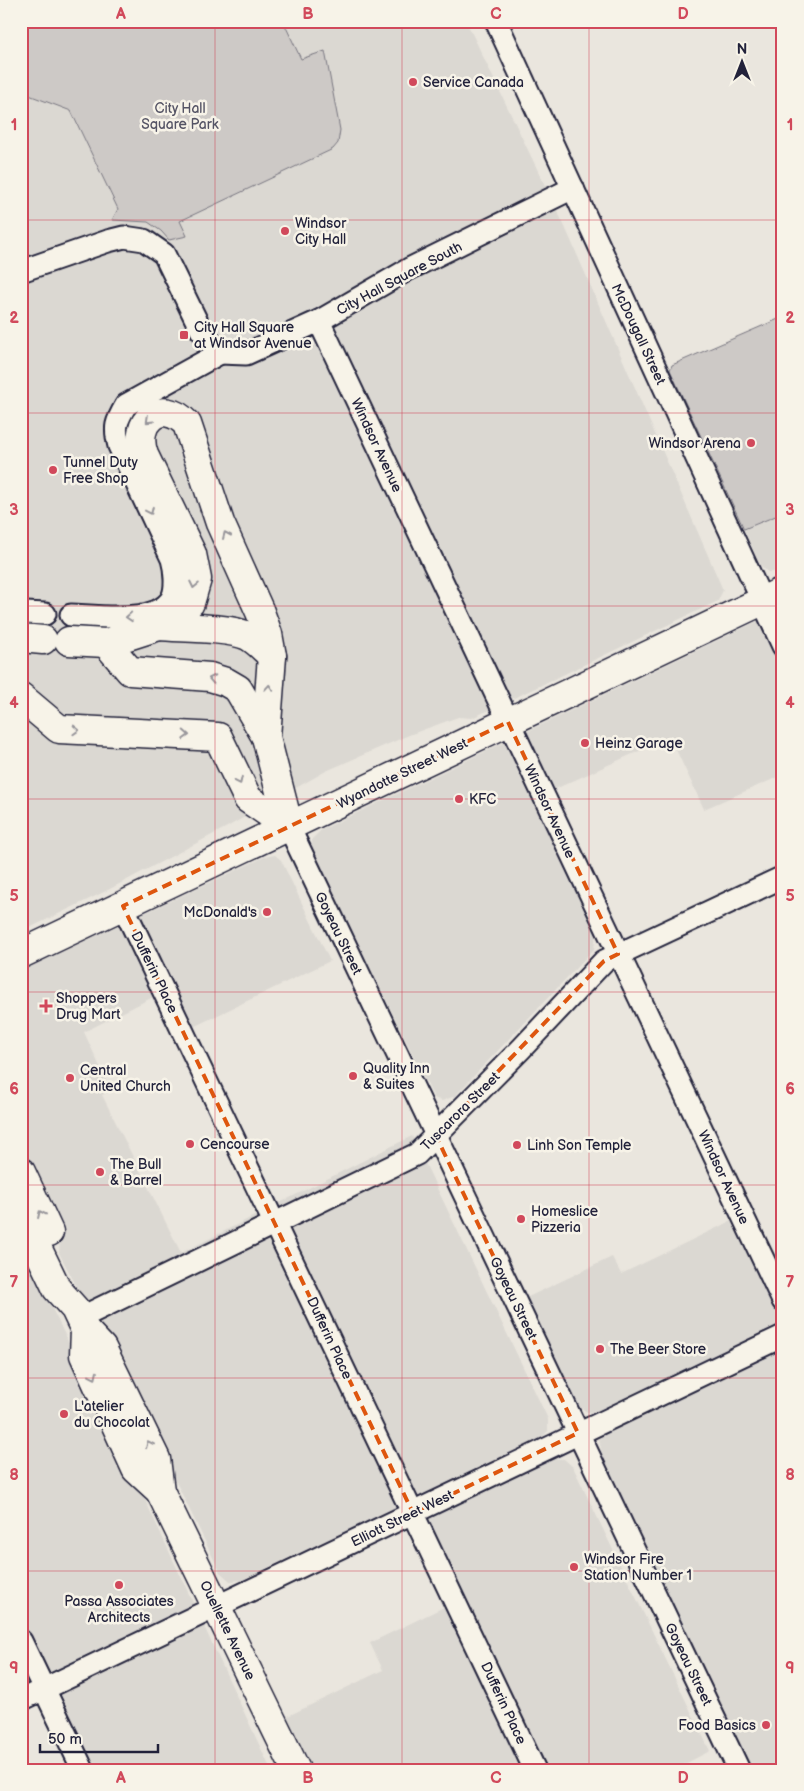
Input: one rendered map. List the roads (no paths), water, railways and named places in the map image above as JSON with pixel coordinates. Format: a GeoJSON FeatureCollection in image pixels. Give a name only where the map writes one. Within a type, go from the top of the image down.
{"type":"FeatureCollection","features":[{"type":"Feature","properties":{"kind":"main road"},"geometry":{"type":"LineString","coordinates":[[50,630],[106,643],[159,626],[190,603],[197,579],[192,554],[141,446],[141,432],[146,422],[156,414],[171,413],[180,416],[187,424],[220,523],[264,621],[272,656],[266,737]]}},
{"type":"Feature","properties":{"kind":"main road","name":"Wyandotte Street West"},"geometry":{"type":"LineString","coordinates":[[21,954],[772,596]]}},
{"type":"Feature","properties":{"kind":"main road"},"geometry":{"type":"LineString","coordinates":[[159,626],[232,632],[247,636],[257,642],[272,656]]}},
{"type":"Feature","properties":{"kind":"main road"},"geometry":{"type":"LineString","coordinates":[[106,643],[130,672],[210,677],[226,682],[238,689],[266,737],[289,827]]}},
{"type":"Feature","properties":{"kind":"main road"},"geometry":{"type":"LineString","coordinates":[[21,697],[59,730],[218,737],[248,799],[289,827]]}},
{"type":"Feature","properties":{"kind":"main road"},"geometry":{"type":"LineString","coordinates":[[21,1172],[73,1283],[80,1319]]}},
{"type":"Feature","properties":{"kind":"main road","name":"Ouellette Avenue"},"geometry":{"type":"LineString","coordinates":[[21,1214],[57,1289],[102,1348],[156,1459],[160,1491],[296,1770]]}},
{"type":"Feature","properties":{"kind":"street","name":"McDougall Street"},"geometry":{"type":"LineString","coordinates":[[496,21],[573,188],[772,596],[783,646]]}},
{"type":"Feature","properties":{"kind":"street","name":"City Hall Square South"},"geometry":{"type":"LineString","coordinates":[[220,353],[246,354],[319,321],[409,269],[573,188]]}},
{"type":"Feature","properties":{"kind":"street"},"geometry":{"type":"LineString","coordinates":[[21,271],[116,239],[144,240],[164,254],[201,330],[220,353],[126,405],[118,420],[116,432],[119,446],[172,559],[176,573],[172,597],[158,611],[132,618],[50,630],[26,613],[21,616]]}},
{"type":"Feature","properties":{"kind":"street","name":"Windsor Avenue"},"geometry":{"type":"LineString","coordinates":[[319,321],[783,1301]]}},
{"type":"Feature","properties":{"kind":"street","name":"Goyeau Street"},"geometry":{"type":"LineString","coordinates":[[289,827],[739,1770]]}},
{"type":"Feature","properties":{"kind":"street","name":"Tuscarora Street"},"geometry":{"type":"LineString","coordinates":[[80,1319],[417,1154],[521,1049],[604,961],[783,877]]}},
{"type":"Feature","properties":{"kind":"street","name":"Dufferin Place"},"geometry":{"type":"LineString","coordinates":[[123,906],[535,1770]]}},
{"type":"Feature","properties":{"kind":"street","name":"Elliott Street West"},"geometry":{"type":"LineString","coordinates":[[21,1700],[783,1336]]}},
{"type":"Feature","properties":{"kind":"street"},"geometry":{"type":"LineString","coordinates":[[21,1641],[83,1770]]}},
{"type":"Feature","properties":{"kind":"place","name":"Service Canada"},"geometry":{"type":"Point","coordinates":[413,82]}},
{"type":"Feature","properties":{"kind":"place","name":"Windsor City Hall"},"geometry":{"type":"Point","coordinates":[285,231]}},
{"type":"Feature","properties":{"kind":"place","name":"City Hall Square at Windsor Avenue"},"geometry":{"type":"Point","coordinates":[184,335]}},
{"type":"Feature","properties":{"kind":"place","name":"Windsor Arena"},"geometry":{"type":"Point","coordinates":[751,443]}},
{"type":"Feature","properties":{"kind":"place","name":"Tunnel Duty Free Shop"},"geometry":{"type":"Point","coordinates":[53,470]}},
{"type":"Feature","properties":{"kind":"place","name":"Heinz Garage"},"geometry":{"type":"Point","coordinates":[585,743]}},
{"type":"Feature","properties":{"kind":"place","name":"KFC"},"geometry":{"type":"Point","coordinates":[459,799]}},
{"type":"Feature","properties":{"kind":"place","name":"McDonald's"},"geometry":{"type":"Point","coordinates":[267,912]}},
{"type":"Feature","properties":{"kind":"place","name":"Shoppers Drug Mart"},"geometry":{"type":"Point","coordinates":[46,1006]}},
{"type":"Feature","properties":{"kind":"place","name":"Quality Inn & Suites"},"geometry":{"type":"Point","coordinates":[353,1076]}},
{"type":"Feature","properties":{"kind":"place","name":"Central United Church"},"geometry":{"type":"Point","coordinates":[70,1078]}},
{"type":"Feature","properties":{"kind":"place","name":"Cencourse"},"geometry":{"type":"Point","coordinates":[190,1144]}},
{"type":"Feature","properties":{"kind":"place","name":"Linh Son Temple"},"geometry":{"type":"Point","coordinates":[517,1145]}},
{"type":"Feature","properties":{"kind":"place","name":"The Bull & Barrel"},"geometry":{"type":"Point","coordinates":[100,1172]}},
{"type":"Feature","properties":{"kind":"place","name":"Homeslice Pizzeria"},"geometry":{"type":"Point","coordinates":[521,1219]}},
{"type":"Feature","properties":{"kind":"place","name":"The Beer Store"},"geometry":{"type":"Point","coordinates":[600,1349]}},
{"type":"Feature","properties":{"kind":"place","name":"L'atelier du Chocolat"},"geometry":{"type":"Point","coordinates":[64,1414]}},
{"type":"Feature","properties":{"kind":"place","name":"Windsor Fire Station Number 1"},"geometry":{"type":"Point","coordinates":[574,1567]}},
{"type":"Feature","properties":{"kind":"place","name":"Passa Associates Architects"},"geometry":{"type":"Point","coordinates":[119,1585]}},
{"type":"Feature","properties":{"kind":"place","name":"Food Basics"},"geometry":{"type":"Point","coordinates":[766,1725]}},
{"type":"Feature","properties":{"kind":"park label","name":"City Hall Square Park"},"geometry":{"type":"Point","coordinates":[180,116]}}]}
